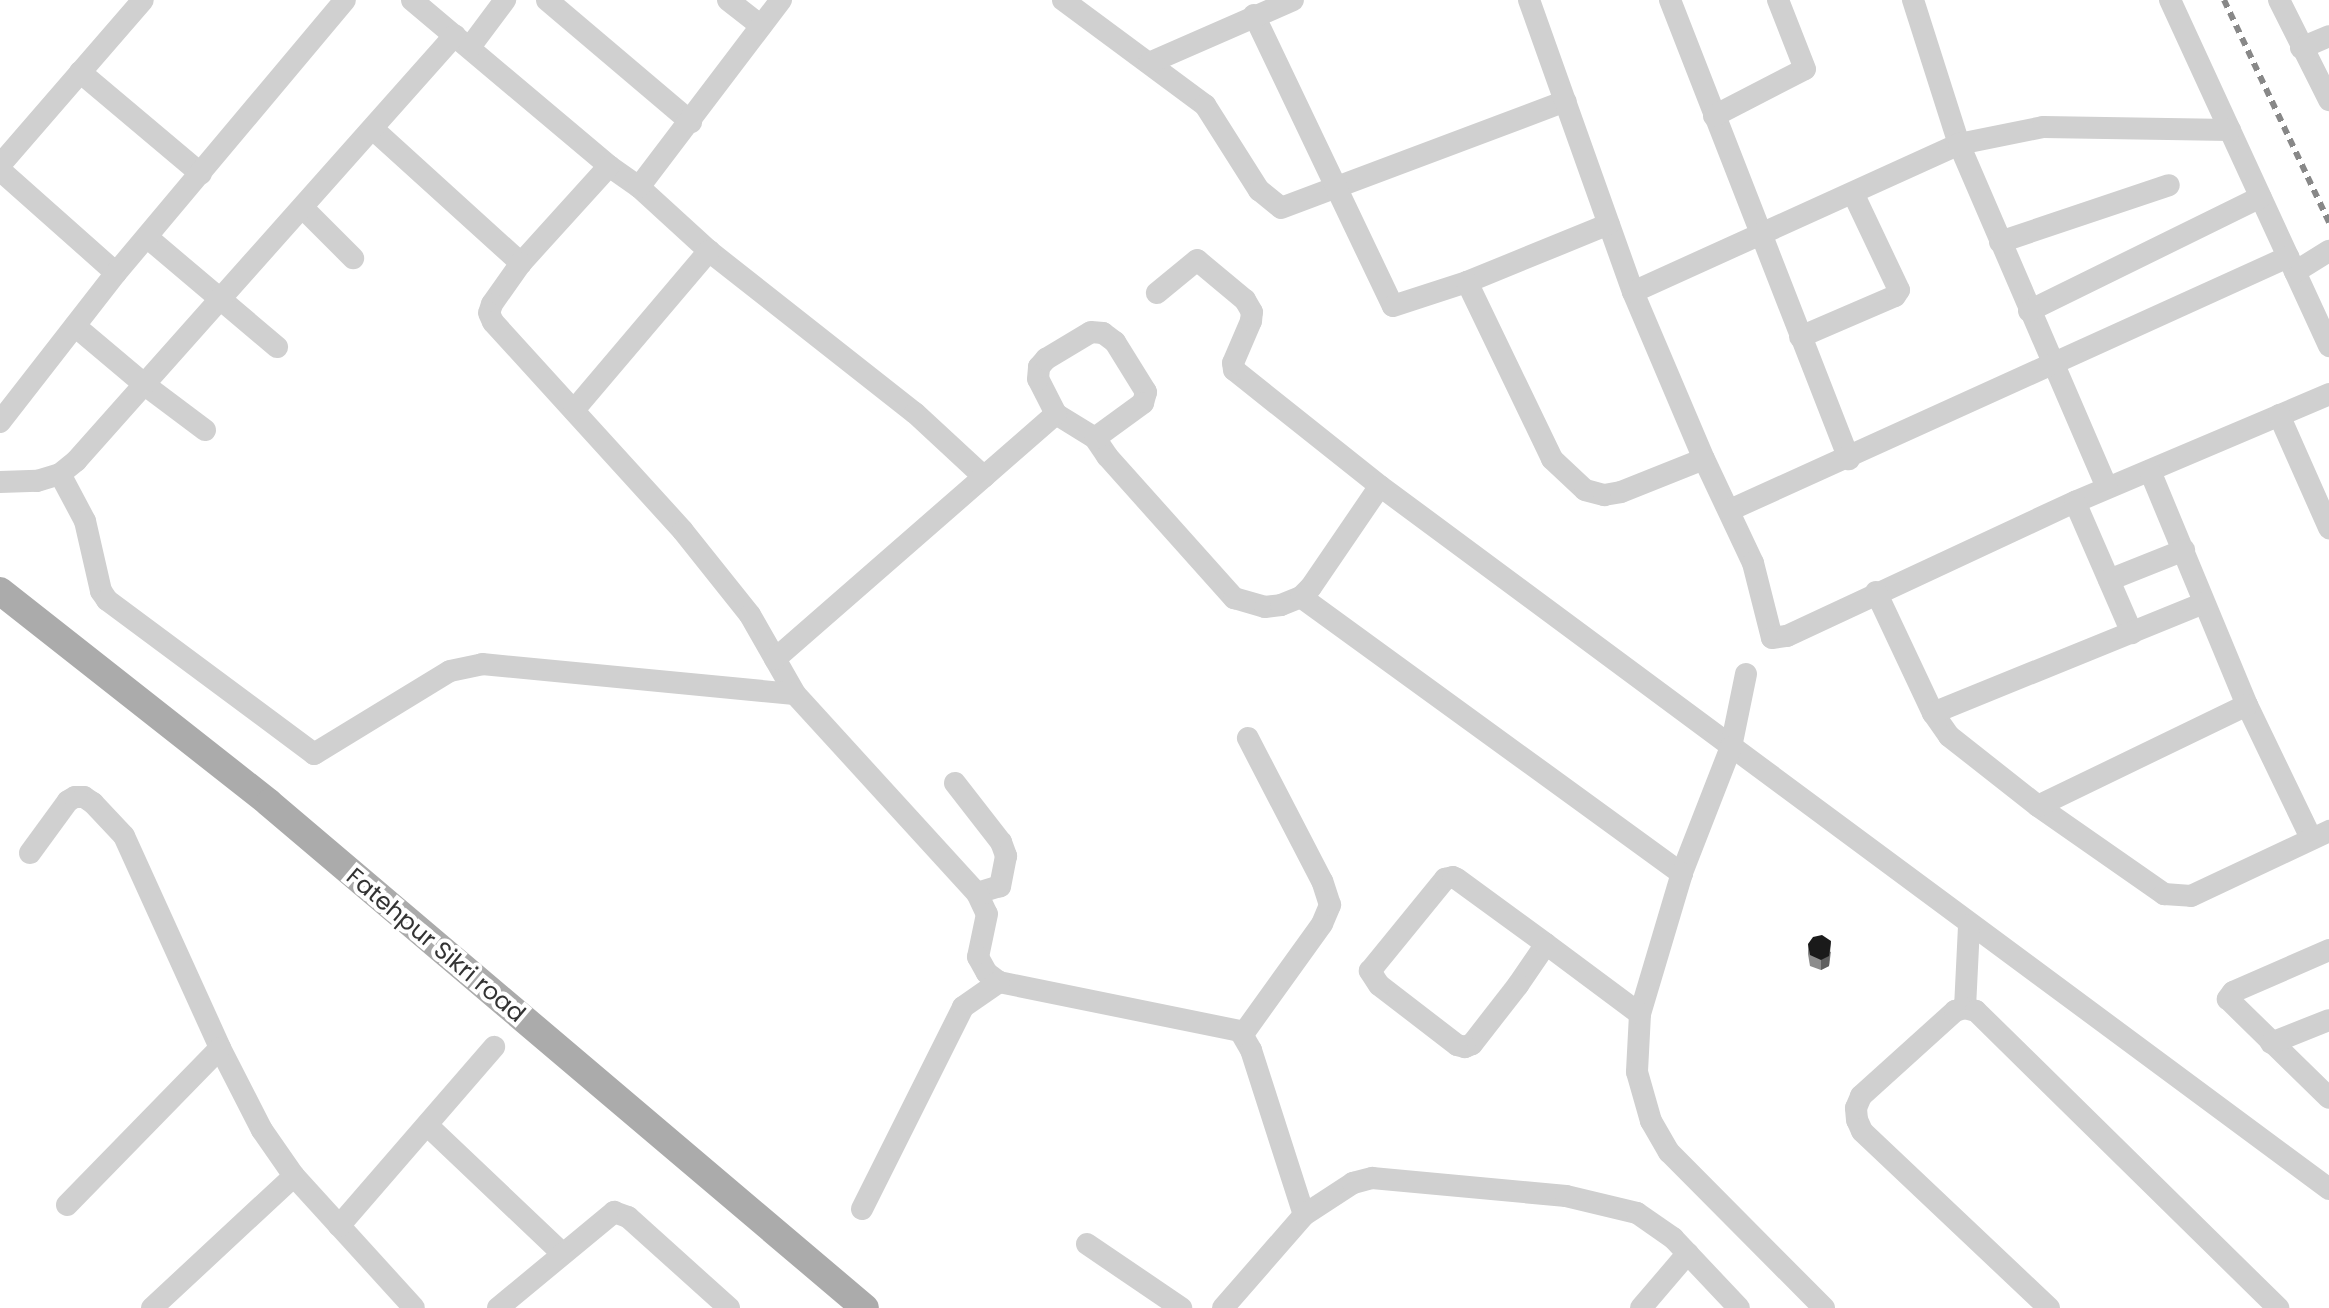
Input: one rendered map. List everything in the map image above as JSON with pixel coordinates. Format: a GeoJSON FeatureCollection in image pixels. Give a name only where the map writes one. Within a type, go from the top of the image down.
{"type":"FeatureCollection","features":[{"type":"Feature","properties":{"kind":"main road","name":"Fatehpur Sikri road"},"geometry":{"type":"LineString","coordinates":[[0,591],[269,803],[865,1308]]}},
{"type":"Feature","properties":{"kind":"street"},"geometry":{"type":"LineString","coordinates":[[116,273],[0,168],[143,0]]}},
{"type":"Feature","properties":{"kind":"street"},"geometry":{"type":"LineString","coordinates":[[0,422],[116,273],[345,0]]}},
{"type":"Feature","properties":{"kind":"street"},"geometry":{"type":"LineString","coordinates":[[412,0],[609,166],[639,187],[709,251],[915,413],[984,477]]}},
{"type":"Feature","properties":{"kind":"street"},"geometry":{"type":"LineString","coordinates":[[0,482],[37,481],[60,474],[145,385],[373,129],[505,0]]}},
{"type":"Feature","properties":{"kind":"street"},"geometry":{"type":"LineString","coordinates":[[547,0],[691,122]]}},
{"type":"Feature","properties":{"kind":"street"},"geometry":{"type":"LineString","coordinates":[[728,0],[761,26]]}},
{"type":"Feature","properties":{"kind":"street"},"geometry":{"type":"LineString","coordinates":[[639,187],[781,0]]}},
{"type":"Feature","properties":{"kind":"street"},"geometry":{"type":"LineString","coordinates":[[1063,0],[1212,113],[1259,190],[1281,208],[1336,190],[1566,101]]}},
{"type":"Feature","properties":{"kind":"street"},"geometry":{"type":"LineString","coordinates":[[1149,63],[1293,0]]}},
{"type":"Feature","properties":{"kind":"street"},"geometry":{"type":"LineString","coordinates":[[1529,0],[1633,292],[1704,459],[1753,563],[1772,638],[1787,636],[2075,502],[2329,394]]}},
{"type":"Feature","properties":{"kind":"street"},"geometry":{"type":"LineString","coordinates":[[1670,0],[1759,235],[1849,459]]}},
{"type":"Feature","properties":{"kind":"street"},"geometry":{"type":"LineString","coordinates":[[1714,116],[1805,69],[1778,0]]}},
{"type":"Feature","properties":{"kind":"street"},"geometry":{"type":"LineString","coordinates":[[1913,0],[1959,144],[2051,364],[2107,488]]}},
{"type":"Feature","properties":{"kind":"street"},"geometry":{"type":"LineString","coordinates":[[2170,0],[2329,346]]}},
{"type":"Feature","properties":{"kind":"street"},"geometry":{"type":"LineString","coordinates":[[2279,0],[2329,100]]}},
{"type":"Feature","properties":{"kind":"street"},"geometry":{"type":"LineString","coordinates":[[1254,15],[1393,306],[1467,282],[1609,224]]}},
{"type":"Feature","properties":{"kind":"street"},"geometry":{"type":"LineString","coordinates":[[2301,48],[2329,36]]}},
{"type":"Feature","properties":{"kind":"street"},"geometry":{"type":"LineString","coordinates":[[80,72],[201,174]]}},
{"type":"Feature","properties":{"kind":"street"},"geometry":{"type":"LineString","coordinates":[[1633,292],[1959,144],[2043,127],[2230,130]]}},
{"type":"Feature","properties":{"kind":"street"},"geometry":{"type":"LineString","coordinates":[[373,129],[521,263]]}},
{"type":"Feature","properties":{"kind":"street"},"geometry":{"type":"LineString","coordinates":[[609,166],[521,263],[489,313],[493,322],[683,531],[750,615],[795,694],[977,893],[987,914],[978,957],[987,973],[999,982],[1233,1029],[1243,1034],[1304,1215]]}},
{"type":"Feature","properties":{"kind":"street"},"geometry":{"type":"LineString","coordinates":[[2000,242],[2169,185]]}},
{"type":"Feature","properties":{"kind":"street"},"geometry":{"type":"LineString","coordinates":[[1800,337],[1895,296],[1899,290],[1853,193]]}},
{"type":"Feature","properties":{"kind":"street"},"geometry":{"type":"LineString","coordinates":[[2029,311],[2261,197]]}},
{"type":"Feature","properties":{"kind":"street"},"geometry":{"type":"LineString","coordinates":[[303,208],[353,258]]}},
{"type":"Feature","properties":{"kind":"street"},"geometry":{"type":"LineString","coordinates":[[148,238],[277,347]]}},
{"type":"Feature","properties":{"kind":"street"},"geometry":{"type":"LineString","coordinates":[[574,410],[709,251]]}},
{"type":"Feature","properties":{"kind":"street"},"geometry":{"type":"LineString","coordinates":[[1730,510],[1849,459],[2051,364],[2329,251]]}},
{"type":"Feature","properties":{"kind":"street"},"geometry":{"type":"LineString","coordinates":[[1157,293],[1197,260],[1245,300],[1252,312],[1233,363],[1234,370],[1380,486],[2329,1189]]}},
{"type":"Feature","properties":{"kind":"street"},"geometry":{"type":"LineString","coordinates":[[1467,282],[1552,459],[1585,490],[1604,495],[1621,492],[1704,459]]}},
{"type":"Feature","properties":{"kind":"street"},"geometry":{"type":"LineString","coordinates":[[75,326],[205,430]]}},
{"type":"Feature","properties":{"kind":"street"},"geometry":{"type":"LineString","coordinates":[[1095,438],[1143,403],[1146,392],[1115,342],[1103,333],[1091,332],[1046,359],[1039,367],[1038,379],[1056,414],[1095,438],[1107,456],[1234,598],[1265,607],[1301,597],[1380,486]]}},
{"type":"Feature","properties":{"kind":"street"},"geometry":{"type":"LineString","coordinates":[[775,659],[1056,414]]}},
{"type":"Feature","properties":{"kind":"street"},"geometry":{"type":"LineString","coordinates":[[2279,415],[2329,528]]}},
{"type":"Feature","properties":{"kind":"street"},"geometry":{"type":"LineString","coordinates":[[1876,592],[1933,713],[1949,736],[2038,806],[2152,887],[2177,897],[2191,896],[2320,835],[2247,705],[2150,471]]}},
{"type":"Feature","properties":{"kind":"street"},"geometry":{"type":"LineString","coordinates":[[60,474],[85,521],[101,591],[107,600],[314,754],[450,671],[482,664],[795,694]]}},
{"type":"Feature","properties":{"kind":"street"},"geometry":{"type":"LineString","coordinates":[[2075,502],[2132,633]]}},
{"type":"Feature","properties":{"kind":"street"},"geometry":{"type":"LineString","coordinates":[[2109,580],[2184,550]]}},
{"type":"Feature","properties":{"kind":"street"},"geometry":{"type":"LineString","coordinates":[[1301,597],[1682,874]]}},
{"type":"Feature","properties":{"kind":"street"},"geometry":{"type":"LineString","coordinates":[[1933,713],[2204,603]]}},
{"type":"Feature","properties":{"kind":"street"},"geometry":{"type":"LineString","coordinates":[[1746,674],[1731,747],[1682,874],[1640,1014],[1637,1072],[1659,1138],[1824,1308]]}},
{"type":"Feature","properties":{"kind":"street"},"geometry":{"type":"LineString","coordinates":[[2038,806],[2247,705]]}},
{"type":"Feature","properties":{"kind":"street"},"geometry":{"type":"LineString","coordinates":[[1243,1034],[1322,924],[1330,905],[1322,881],[1248,738]]}},
{"type":"Feature","properties":{"kind":"street"},"geometry":{"type":"LineString","coordinates":[[955,783],[1001,842],[1006,856],[1000,886],[977,893]]}},
{"type":"Feature","properties":{"kind":"street"},"geometry":{"type":"LineString","coordinates":[[30,853],[68,801],[84,797],[93,803],[131,847],[244,1100],[294,1176],[414,1308]]}},
{"type":"Feature","properties":{"kind":"street"},"geometry":{"type":"LineString","coordinates":[[1546,944],[1472,1044],[1465,1047],[1457,1045],[1379,985],[1370,971],[1445,879],[1453,877],[1546,944],[1640,1014]]}},
{"type":"Feature","properties":{"kind":"street"},"geometry":{"type":"LineString","coordinates":[[1965,1008],[1969,925]]}},
{"type":"Feature","properties":{"kind":"street"},"geometry":{"type":"LineString","coordinates":[[2329,950],[2229,994],[2233,1007],[2329,1098]]}},
{"type":"Feature","properties":{"kind":"street"},"geometry":{"type":"LineString","coordinates":[[862,1209],[963,1007],[999,982]]}},
{"type":"Feature","properties":{"kind":"street"},"geometry":{"type":"LineString","coordinates":[[2049,1308],[1862,1131],[1857,1120],[1856,1108],[1861,1096],[1955,1011],[1965,1008],[1976,1011],[2278,1308]]}},
{"type":"Feature","properties":{"kind":"street"},"geometry":{"type":"LineString","coordinates":[[2271,1043],[2329,1020]]}},
{"type":"Feature","properties":{"kind":"street"},"geometry":{"type":"LineString","coordinates":[[339,1226],[494,1047]]}},
{"type":"Feature","properties":{"kind":"street"},"geometry":{"type":"LineString","coordinates":[[67,1205],[220,1048]]}},
{"type":"Feature","properties":{"kind":"street"},"geometry":{"type":"LineString","coordinates":[[427,1125],[563,1254]]}},
{"type":"Feature","properties":{"kind":"street"},"geometry":{"type":"LineString","coordinates":[[152,1308],[294,1176]]}},
{"type":"Feature","properties":{"kind":"street"},"geometry":{"type":"LineString","coordinates":[[1223,1308],[1304,1215],[1363,1178],[1566,1196],[1637,1213],[1657,1225],[1688,1253],[1739,1308]]}},
{"type":"Feature","properties":{"kind":"street"},"geometry":{"type":"LineString","coordinates":[[498,1308],[607,1217],[621,1213],[729,1308]]}},
{"type":"Feature","properties":{"kind":"street"},"geometry":{"type":"LineString","coordinates":[[1087,1244],[1181,1308]]}},
{"type":"Feature","properties":{"kind":"street"},"geometry":{"type":"LineString","coordinates":[[1641,1308],[1688,1253]]}},
{"type":"Feature","properties":{"kind":"building"},"geometry":{"type":"Polygon","coordinates":[[[1822,935],[1831,941],[1829,956],[1821,960],[1810,955],[1808,944],[1813,937],[1822,935]]]}},
{"type":"Feature","properties":{"kind":"railway"},"geometry":{"type":"LineString","coordinates":[[2224,0],[2329,222]]}}]}
